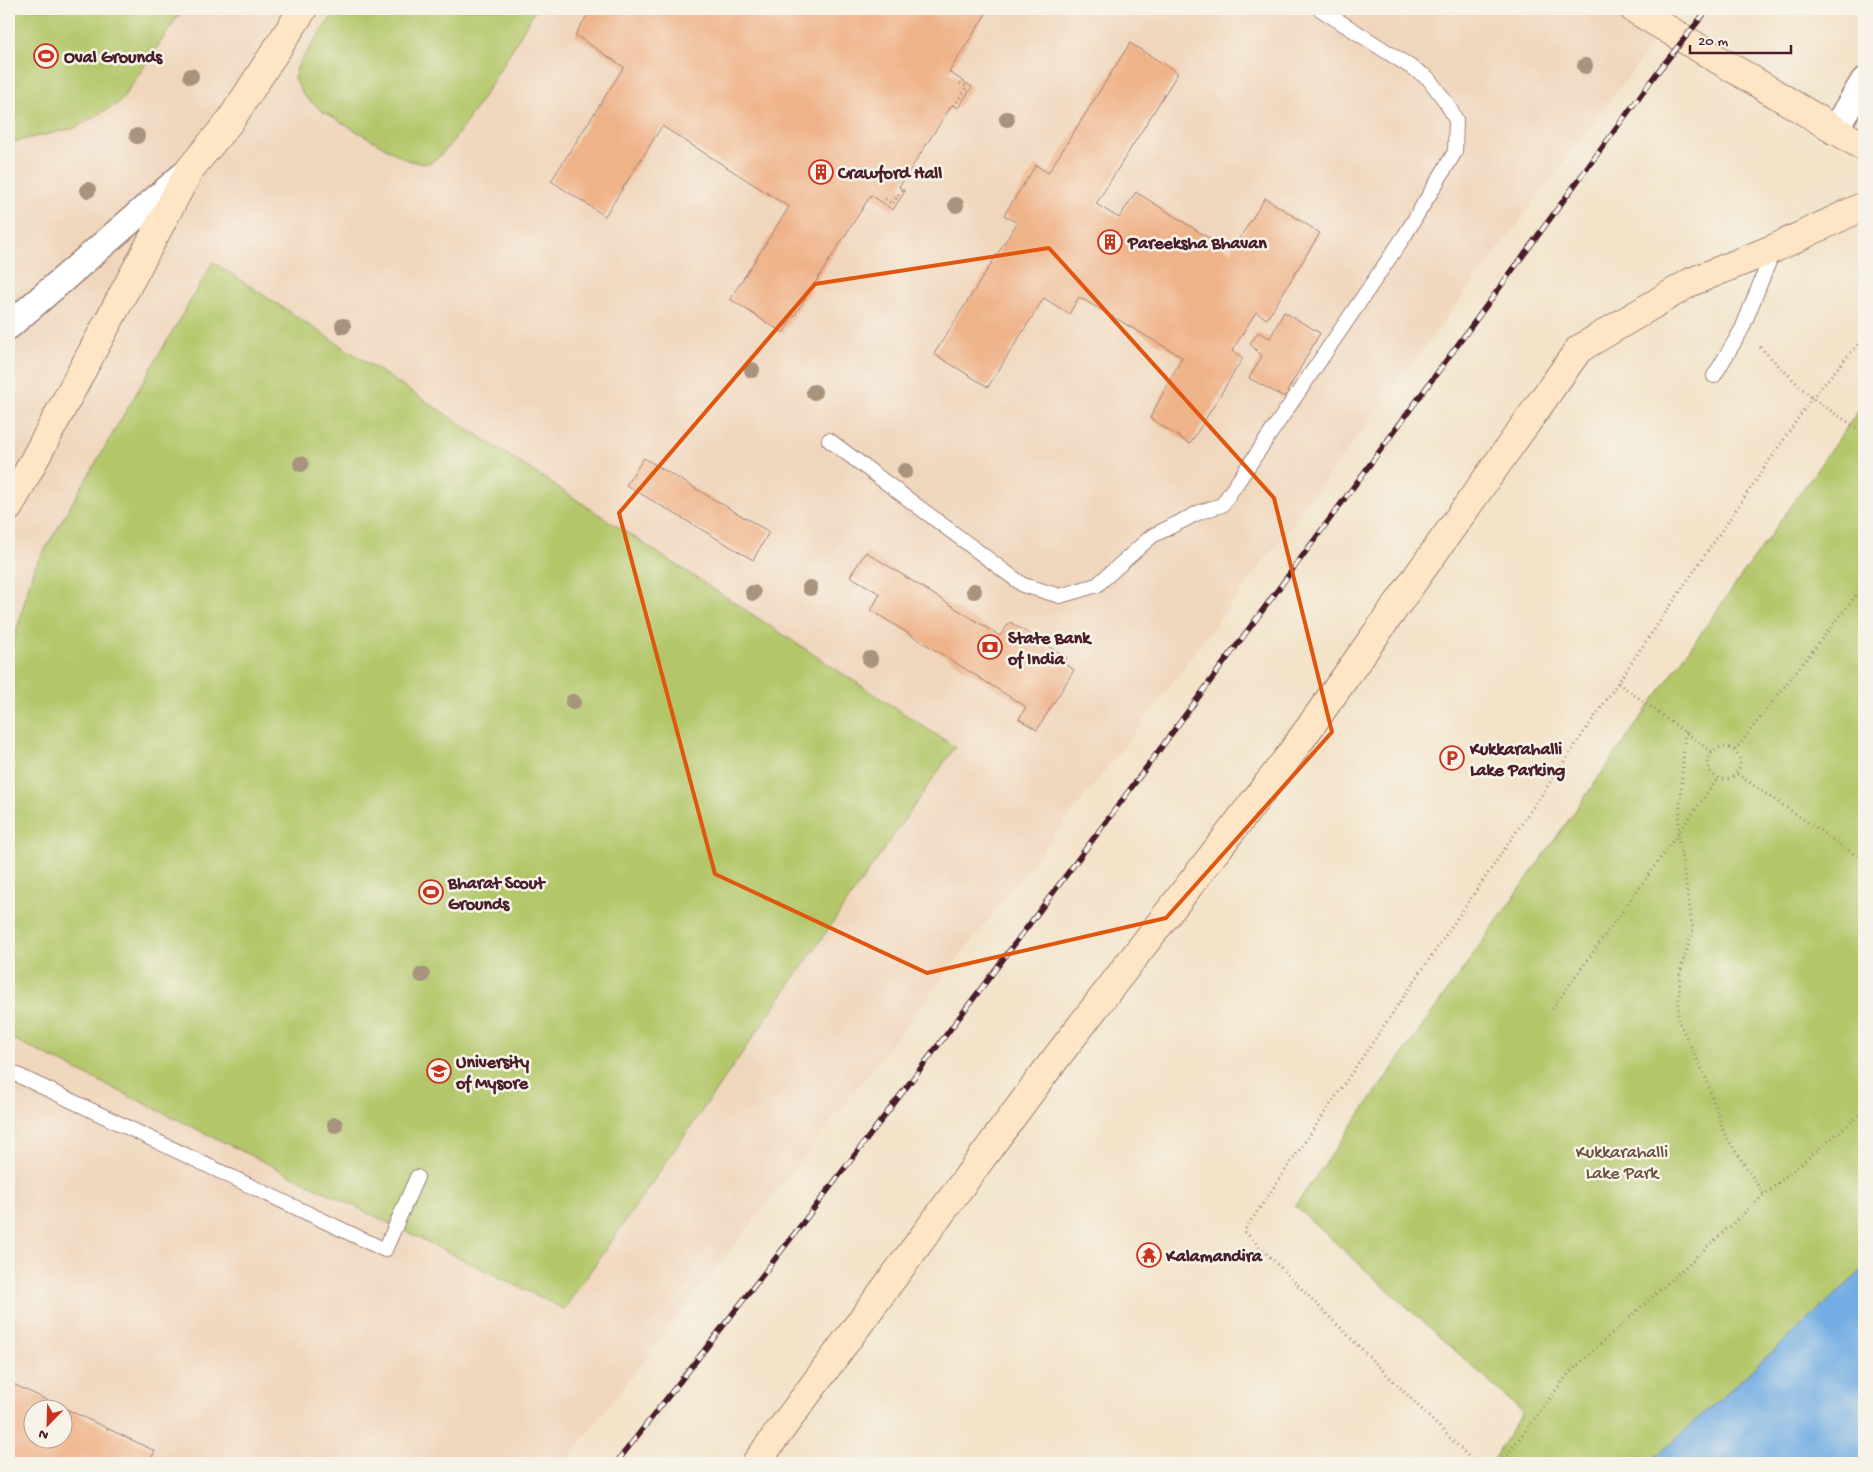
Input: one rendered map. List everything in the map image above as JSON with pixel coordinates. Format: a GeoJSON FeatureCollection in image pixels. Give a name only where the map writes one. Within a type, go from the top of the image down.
{"type":"FeatureCollection","features":[{"type":"Feature","properties":{"kind":"street"},"geometry":{"type":"LineString","coordinates":[[9,326],[190,169],[230,121],[303,9]]}},
{"type":"Feature","properties":{"kind":"street"},"geometry":{"type":"LineString","coordinates":[[1634,9],[1834,131],[1864,147]]}},
{"type":"Feature","properties":{"kind":"street"},"geometry":{"type":"LineString","coordinates":[[1834,131],[1864,81]]}},
{"type":"Feature","properties":{"kind":"street"},"geometry":{"type":"LineString","coordinates":[[9,507],[190,169]]}},
{"type":"Feature","properties":{"kind":"street"},"geometry":{"type":"LineString","coordinates":[[756,1463],[1046,1071],[1287,759],[1579,349],[1691,282],[1774,248],[1864,206]]}},
{"type":"Feature","properties":{"kind":"lane"},"geometry":{"type":"LineString","coordinates":[[828,440],[1023,585],[1060,596],[1098,585],[1152,536],[1200,512],[1222,506],[1405,235],[1455,152],[1456,120],[1446,102],[1428,78],[1320,9]]}},
{"type":"Feature","properties":{"kind":"lane"},"geometry":{"type":"LineString","coordinates":[[1714,376],[1742,329],[1774,248]]}},
{"type":"Feature","properties":{"kind":"lane"},"geometry":{"type":"LineString","coordinates":[[9,1071],[385,1250],[417,1177]]}},
{"type":"Feature","properties":{"kind":"path"},"geometry":{"type":"LineString","coordinates":[[954,106],[967,87],[960,83]]}},
{"type":"Feature","properties":{"kind":"path"},"geometry":{"type":"LineString","coordinates":[[885,199],[892,204],[902,190]]}},
{"type":"Feature","properties":{"kind":"path"},"geometry":{"type":"LineString","coordinates":[[1742,329],[1812,398],[1864,433]]}},
{"type":"Feature","properties":{"kind":"path"},"geometry":{"type":"LineString","coordinates":[[1475,1463],[1244,1230],[1812,398],[1864,337]]}},
{"type":"Feature","properties":{"kind":"path"},"geometry":{"type":"LineString","coordinates":[[1735,750],[1864,585]]}},
{"type":"Feature","properties":{"kind":"path"},"geometry":{"type":"LineString","coordinates":[[1618,682],[1712,752]]}},
{"type":"Feature","properties":{"kind":"path"},"geometry":{"type":"LineString","coordinates":[[1685,732],[1678,834],[1693,930],[1680,972],[1678,1020],[1706,1078],[1724,1132],[1764,1195]]}},
{"type":"Feature","properties":{"kind":"path"},"geometry":{"type":"LineString","coordinates":[[1722,746],[1735,750],[1741,760],[1737,774],[1728,780],[1718,778],[1710,772],[1708,764],[1712,752],[1722,746]]}},
{"type":"Feature","properties":{"kind":"path"},"geometry":{"type":"LineString","coordinates":[[1737,774],[1864,861]]}},
{"type":"Feature","properties":{"kind":"path"},"geometry":{"type":"LineString","coordinates":[[1552,1009],[1718,778]]}},
{"type":"Feature","properties":{"kind":"path"},"geometry":{"type":"LineString","coordinates":[[1501,1463],[1569,1373],[1764,1195],[1864,1111]]}},
{"type":"Feature","properties":{"kind":"highlighted area"},"geometry":{"type":"Polygon","coordinates":[[[1049,248],[1274,498],[1332,732],[1166,918],[927,973],[715,874],[619,513],[815,284],[1049,248]]]}},
{"type":"Feature","properties":{"kind":"shaded area","name":"University of Mysore"},"geometry":{"type":"Polygon","coordinates":[[[9,9],[1679,9],[1135,732],[564,1463],[9,1463],[9,9]]]}},
{"type":"Feature","properties":{"kind":"green space"},"geometry":{"type":"Polygon","coordinates":[[[9,9],[183,9],[120,102],[75,128],[9,143],[9,9]]]}},
{"type":"Feature","properties":{"kind":"green space"},"geometry":{"type":"Polygon","coordinates":[[[337,9],[536,9],[469,119],[440,156],[429,163],[423,163],[403,158],[322,111],[304,96],[294,78],[298,65],[337,9]]]}},
{"type":"Feature","properties":{"kind":"green space","name":"Bharat Scout Grounds"},"geometry":{"type":"Polygon","coordinates":[[[213,262],[955,747],[564,1309],[9,1037],[9,659],[33,570],[213,262]]]}},
{"type":"Feature","properties":{"kind":"green space","name":"Kukkarahalli Lake Park"},"geometry":{"type":"Polygon","coordinates":[[[1864,403],[1864,1269],[1649,1463],[1491,1463],[1523,1412],[1295,1206],[1864,403]]]}},
{"type":"Feature","properties":{"kind":"water"},"geometry":{"type":"Polygon","coordinates":[[[1864,1269],[1864,1463],[1649,1463],[1864,1269]]]}},
{"type":"Feature","properties":{"kind":"building","name":"Crawford Hall"},"geometry":{"type":"Polygon","coordinates":[[[591,9],[989,9],[949,72],[972,87],[958,108],[952,105],[899,187],[905,191],[893,210],[871,195],[783,333],[730,299],[789,207],[662,126],[605,216],[551,181],[624,67],[575,35],[591,9]]]}},
{"type":"Feature","properties":{"kind":"building","name":"Pareeksha Bhavan"},"geometry":{"type":"Polygon","coordinates":[[[1130,43],[1178,73],[1096,204],[1119,218],[1136,192],[1231,252],[1265,198],[1320,233],[1267,319],[1256,312],[1232,351],[1243,358],[1190,444],[1150,418],[1182,357],[1079,297],[1069,314],[1044,298],[988,387],[934,354],[1017,223],[1004,215],[1036,165],[1048,173],[1130,43]]]}},
{"type":"Feature","properties":{"kind":"building"},"geometry":{"type":"Polygon","coordinates":[[[1284,312],[1320,333],[1284,397],[1249,378],[1262,356],[1250,344],[1258,332],[1270,338],[1284,312]]]}},
{"type":"Feature","properties":{"kind":"building"},"geometry":{"type":"Polygon","coordinates":[[[644,458],[769,532],[753,560],[626,485],[644,458]]]}},
{"type":"Feature","properties":{"kind":"building","name":"State Bank of India"},"geometry":{"type":"Polygon","coordinates":[[[866,552],[1000,636],[1010,622],[1067,658],[1064,663],[1074,670],[1037,730],[1019,719],[1026,707],[871,610],[880,594],[850,576],[866,552]]]}},
{"type":"Feature","properties":{"kind":"building"},"geometry":{"type":"Polygon","coordinates":[[[9,1382],[47,1400],[22,1400],[22,1450],[72,1450],[72,1412],[155,1451],[149,1463],[9,1463],[9,1382]]]}},
{"type":"Feature","properties":{"kind":"railway"},"geometry":{"type":"LineString","coordinates":[[616,1463],[1012,947],[1271,599],[1656,74],[1708,9]]}},
{"type":"Feature","properties":{"kind":"place","name":"Oval Grounds"},"geometry":{"type":"Point","coordinates":[46,56]}},
{"type":"Feature","properties":{"kind":"place","name":"Crawford Hall"},"geometry":{"type":"Point","coordinates":[821,172]}},
{"type":"Feature","properties":{"kind":"place","name":"Pareeksha Bhavan"},"geometry":{"type":"Point","coordinates":[1110,242]}},
{"type":"Feature","properties":{"kind":"place","name":"State Bank of India"},"geometry":{"type":"Point","coordinates":[990,647]}},
{"type":"Feature","properties":{"kind":"place","name":"Kukkarahalli Lake Parking"},"geometry":{"type":"Point","coordinates":[1452,758]}},
{"type":"Feature","properties":{"kind":"place","name":"Bharat Scout Grounds"},"geometry":{"type":"Point","coordinates":[431,892]}},
{"type":"Feature","properties":{"kind":"place","name":"University of Mysore"},"geometry":{"type":"Point","coordinates":[439,1071]}},
{"type":"Feature","properties":{"kind":"place","name":"Kalamandira"},"geometry":{"type":"Point","coordinates":[1149,1255]}}]}
